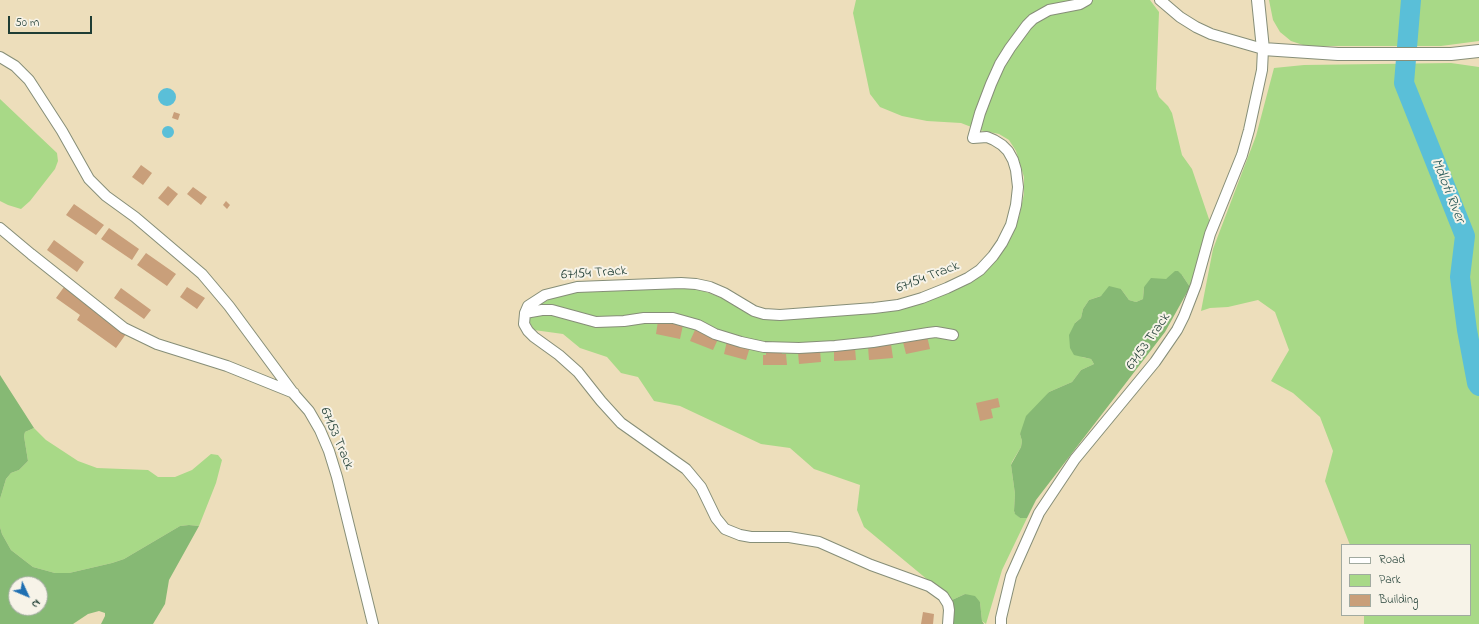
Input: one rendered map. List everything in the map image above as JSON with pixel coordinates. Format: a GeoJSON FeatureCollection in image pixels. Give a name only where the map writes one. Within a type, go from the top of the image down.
{"type":"FeatureCollection","features":[{"type":"Feature","properties":{"kind":"street","name":"67154 Track"},"geometry":{"type":"LineString","coordinates":[[525,313],[528,306],[544,295],[577,287],[681,283],[710,287],[724,293],[754,311],[764,314],[780,315],[874,308],[898,305],[922,298],[968,278],[980,270],[993,256],[1002,243],[1010,225],[1016,205],[1018,187],[1016,170],[1008,151],[1002,145],[987,137],[973,138],[980,113],[1000,64],[1024,29],[1033,19],[1049,10],[1080,4],[1086,0]]}},
{"type":"Feature","properties":{"kind":"street"},"geometry":{"type":"LineString","coordinates":[[1160,0],[1180,17],[1196,27],[1211,34],[1263,49],[1338,54],[1451,54],[1479,51]]}},
{"type":"Feature","properties":{"kind":"street"},"geometry":{"type":"LineString","coordinates":[[1258,0],[1263,49]]}},
{"type":"Feature","properties":{"kind":"street","name":"67153 Track"},"geometry":{"type":"LineString","coordinates":[[1000,622],[1011,576],[1039,513],[1075,459],[1133,390],[1176,330],[1193,295],[1210,234],[1242,155],[1262,70],[1263,49]]}},
{"type":"Feature","properties":{"kind":"street","name":"67153 Track"},"geometry":{"type":"LineString","coordinates":[[0,57],[15,66],[28,80],[62,131],[89,179],[97,188],[202,274],[229,306],[294,394],[309,411],[320,430],[329,451],[337,477],[373,624]]}},
{"type":"Feature","properties":{"kind":"street"},"geometry":{"type":"LineString","coordinates":[[0,228],[124,328],[157,344],[227,366],[294,394]]}},
{"type":"Feature","properties":{"kind":"street"},"geometry":{"type":"LineString","coordinates":[[948,624],[948,604],[943,596],[929,586],[871,565],[818,542],[789,537],[740,535],[725,529],[716,518],[701,487],[686,469],[675,459],[621,423],[578,372],[559,355],[534,337],[524,324],[525,313],[542,310],[552,310],[596,322],[624,321],[644,318],[673,318],[698,325],[715,334],[741,342],[764,347],[799,348],[873,342],[936,332],[954,335]]}},
{"type":"Feature","properties":{"kind":"green space"},"geometry":{"type":"Polygon","coordinates":[[[856,0],[1150,0],[1159,12],[1156,89],[1159,97],[1168,106],[1172,113],[1182,155],[1192,169],[1210,222],[1199,266],[1190,287],[1182,275],[1166,279],[1144,287],[1143,299],[1136,302],[1129,300],[1121,289],[1089,300],[1083,309],[1081,318],[1075,323],[1082,357],[1091,359],[1094,364],[1081,370],[1072,382],[1049,392],[1020,434],[1022,441],[1021,447],[1011,465],[1015,494],[1014,512],[1020,518],[1027,518],[1002,570],[986,624],[982,621],[980,602],[965,594],[952,600],[864,527],[857,510],[860,485],[814,469],[790,448],[761,444],[680,406],[654,401],[638,377],[621,373],[607,357],[580,348],[563,334],[534,330],[528,319],[533,307],[566,292],[693,287],[777,319],[913,305],[994,262],[1012,236],[1019,217],[1024,194],[1024,177],[1016,151],[1009,140],[999,134],[979,130],[961,123],[927,121],[902,116],[880,107],[870,94],[853,13],[856,0]]]}},
{"type":"Feature","properties":{"kind":"green space"},"geometry":{"type":"Polygon","coordinates":[[[1269,0],[1479,0],[1479,41],[1441,46],[1306,46],[1291,41],[1280,32],[1273,20],[1269,0]]]}},
{"type":"Feature","properties":{"kind":"green space"},"geometry":{"type":"Polygon","coordinates":[[[1451,63],[1479,67],[1479,624],[1364,624],[1364,616],[1471,616],[1471,544],[1350,544],[1325,481],[1333,451],[1320,417],[1293,393],[1271,381],[1289,350],[1275,312],[1258,300],[1228,307],[1210,308],[1201,311],[1213,249],[1256,136],[1274,68],[1304,65],[1451,63]]]}},
{"type":"Feature","properties":{"kind":"green space"},"geometry":{"type":"Polygon","coordinates":[[[0,99],[57,153],[58,161],[55,169],[30,201],[21,209],[0,201],[0,99]]]}},
{"type":"Feature","properties":{"kind":"green space"},"geometry":{"type":"Polygon","coordinates":[[[1175,271],[1178,271],[1182,275],[1190,287],[1165,332],[1036,500],[1027,518],[1020,518],[1014,511],[1015,494],[1011,465],[1021,447],[1022,441],[1020,434],[1026,416],[1049,392],[1072,382],[1081,370],[1094,364],[1091,359],[1074,355],[1070,348],[1069,335],[1075,323],[1081,318],[1083,309],[1089,300],[1101,296],[1109,286],[1121,289],[1129,300],[1136,302],[1143,299],[1144,287],[1151,278],[1166,279],[1175,271]]]}},
{"type":"Feature","properties":{"kind":"green space"},"geometry":{"type":"Polygon","coordinates":[[[0,375],[34,428],[25,432],[24,436],[28,461],[19,470],[11,473],[6,479],[0,499],[0,375]]]}},
{"type":"Feature","properties":{"kind":"green space"},"geometry":{"type":"Polygon","coordinates":[[[34,428],[46,440],[78,461],[97,468],[148,470],[158,477],[175,477],[192,470],[211,454],[218,455],[222,460],[216,483],[199,526],[180,526],[124,559],[112,563],[69,573],[55,573],[33,567],[11,550],[2,534],[0,527],[0,499],[6,479],[11,473],[19,470],[28,461],[24,436],[25,432],[34,428]]]}},
{"type":"Feature","properties":{"kind":"green space"},"geometry":{"type":"Polygon","coordinates":[[[180,526],[199,526],[169,580],[165,604],[153,624],[101,624],[105,613],[99,611],[88,614],[73,624],[0,624],[0,527],[2,534],[11,550],[33,567],[55,573],[69,573],[124,559],[180,526]]]}},
{"type":"Feature","properties":{"kind":"green space"},"geometry":{"type":"Polygon","coordinates":[[[965,594],[975,596],[980,602],[982,621],[984,624],[950,624],[952,600],[965,594]]]}},
{"type":"Feature","properties":{"kind":"water"},"geometry":{"type":"Polygon","coordinates":[[[167,88],[171,89],[175,93],[175,101],[171,105],[167,106],[163,105],[159,101],[158,97],[159,93],[163,89],[167,88]]]}},
{"type":"Feature","properties":{"kind":"water"},"geometry":{"type":"Polygon","coordinates":[[[170,126],[173,127],[173,137],[166,138],[163,137],[162,130],[163,127],[170,126]]]}},
{"type":"Feature","properties":{"kind":"building"},"geometry":{"type":"Polygon","coordinates":[[[174,112],[180,114],[178,120],[172,118],[174,112]]]}},
{"type":"Feature","properties":{"kind":"building"},"geometry":{"type":"Polygon","coordinates":[[[141,165],[152,173],[143,185],[132,177],[141,165]]]}},
{"type":"Feature","properties":{"kind":"building"},"geometry":{"type":"Polygon","coordinates":[[[168,186],[178,194],[168,206],[158,198],[168,186]]]}},
{"type":"Feature","properties":{"kind":"building"},"geometry":{"type":"Polygon","coordinates":[[[193,187],[207,197],[201,205],[187,194],[193,187]]]}},
{"type":"Feature","properties":{"kind":"building"},"geometry":{"type":"Polygon","coordinates":[[[226,201],[230,205],[227,209],[223,205],[226,201]]]}},
{"type":"Feature","properties":{"kind":"building"},"geometry":{"type":"Polygon","coordinates":[[[74,204],[104,225],[96,235],[66,215],[74,204]]]}},
{"type":"Feature","properties":{"kind":"building"},"geometry":{"type":"Polygon","coordinates":[[[109,228],[139,249],[132,260],[101,239],[109,228]]]}},
{"type":"Feature","properties":{"kind":"building"},"geometry":{"type":"Polygon","coordinates":[[[54,240],[84,262],[77,272],[47,250],[54,240]]]}},
{"type":"Feature","properties":{"kind":"building"},"geometry":{"type":"Polygon","coordinates":[[[146,253],[176,274],[167,286],[137,265],[146,253]]]}},
{"type":"Feature","properties":{"kind":"building"},"geometry":{"type":"Polygon","coordinates":[[[64,287],[126,334],[116,348],[77,320],[80,315],[56,298],[64,287]]]}},
{"type":"Feature","properties":{"kind":"building"},"geometry":{"type":"Polygon","coordinates":[[[187,287],[205,298],[197,309],[180,297],[187,287]]]}},
{"type":"Feature","properties":{"kind":"building"},"geometry":{"type":"Polygon","coordinates":[[[121,288],[151,310],[144,319],[114,298],[121,288]]]}},
{"type":"Feature","properties":{"kind":"building"},"geometry":{"type":"Polygon","coordinates":[[[658,321],[683,325],[680,339],[656,334],[658,321]]]}},
{"type":"Feature","properties":{"kind":"building"},"geometry":{"type":"Polygon","coordinates":[[[695,330],[718,339],[713,350],[690,341],[695,330]]]}},
{"type":"Feature","properties":{"kind":"building"},"geometry":{"type":"Polygon","coordinates":[[[927,336],[930,349],[906,354],[903,342],[927,336]]]}},
{"type":"Feature","properties":{"kind":"building"},"geometry":{"type":"Polygon","coordinates":[[[727,341],[750,347],[746,360],[724,354],[727,341]]]}},
{"type":"Feature","properties":{"kind":"building"},"geometry":{"type":"Polygon","coordinates":[[[891,344],[893,358],[869,360],[868,346],[891,344]]]}},
{"type":"Feature","properties":{"kind":"building"},"geometry":{"type":"Polygon","coordinates":[[[855,348],[856,360],[834,361],[834,349],[855,348]]]}},
{"type":"Feature","properties":{"kind":"building"},"geometry":{"type":"Polygon","coordinates":[[[820,350],[821,362],[799,364],[798,352],[820,350]]]}},
{"type":"Feature","properties":{"kind":"building"},"geometry":{"type":"Polygon","coordinates":[[[766,351],[782,351],[782,354],[786,354],[787,365],[763,365],[763,355],[766,355],[766,351]]]}},
{"type":"Feature","properties":{"kind":"building"},"geometry":{"type":"Polygon","coordinates":[[[998,398],[1000,407],[991,409],[993,418],[980,421],[976,403],[998,398]]]}},
{"type":"Feature","properties":{"kind":"building"},"geometry":{"type":"Polygon","coordinates":[[[923,612],[934,614],[933,624],[921,624],[923,612]]]}},
{"type":"Feature","properties":{"kind":"waterway","name":"Mdloti River"},"geometry":{"type":"LineString","coordinates":[[1411,0],[1404,83],[1465,236],[1460,277],[1467,330],[1477,383],[1479,386]]}}]}
